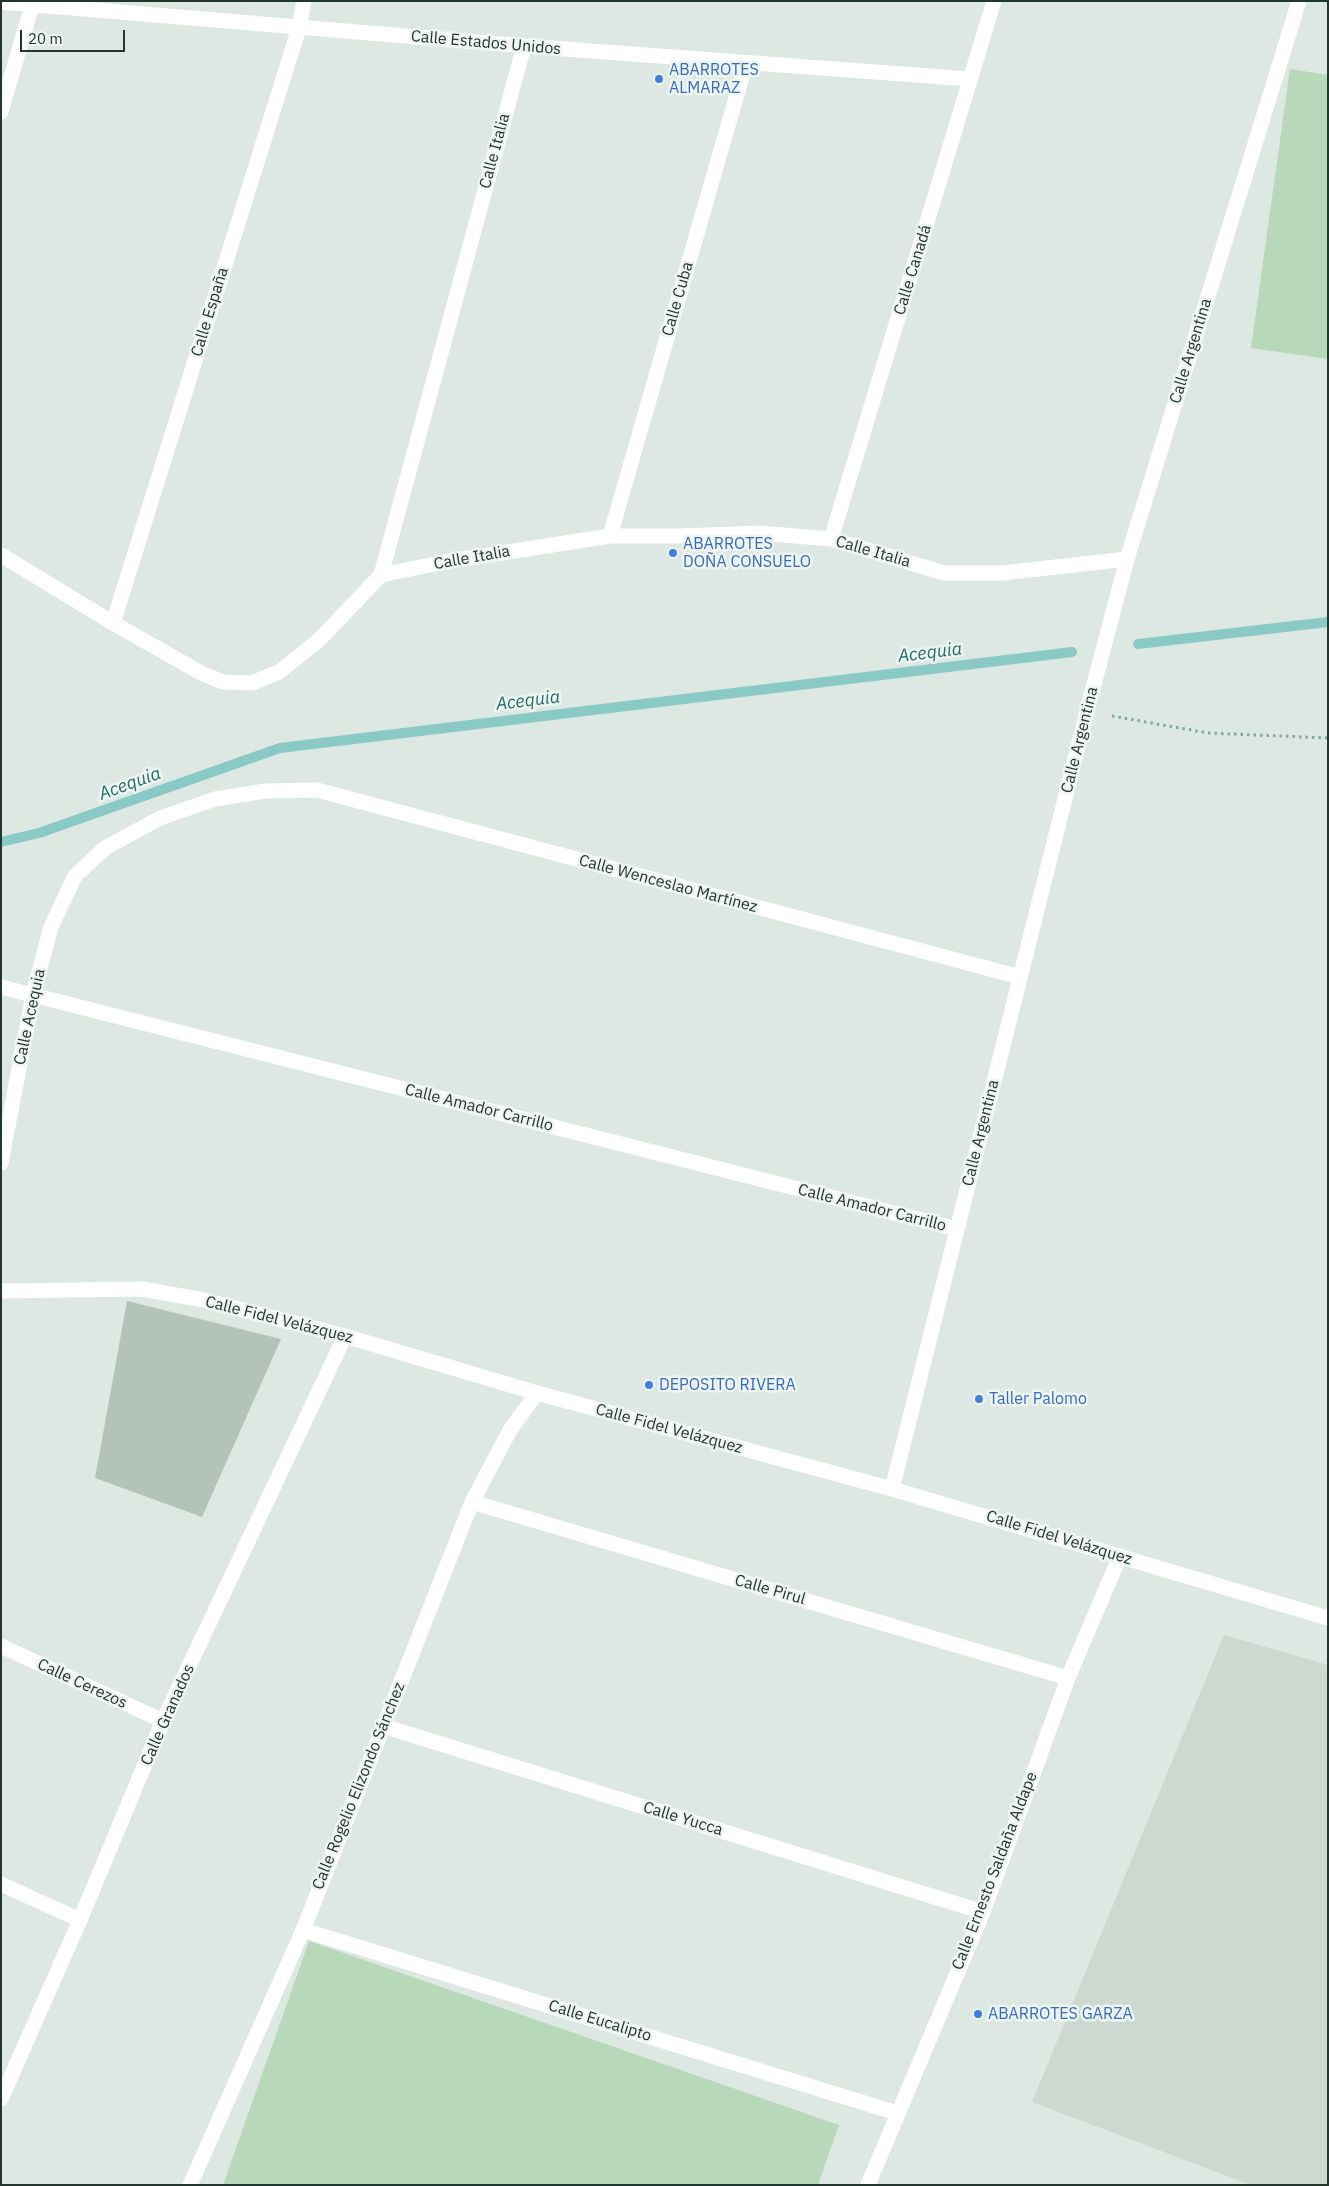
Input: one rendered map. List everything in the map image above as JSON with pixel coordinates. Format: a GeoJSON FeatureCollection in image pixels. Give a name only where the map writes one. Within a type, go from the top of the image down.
{"type":"FeatureCollection","features":[{"type":"Feature","properties":{"kind":"street","name":"Calle España"},"geometry":{"type":"LineString","coordinates":[[113,623],[299,28],[304,1]]}},
{"type":"Feature","properties":{"kind":"street","name":"Calle Canadá"},"geometry":{"type":"LineString","coordinates":[[831,540],[994,1]]}},
{"type":"Feature","properties":{"kind":"street","name":"Calle Argentina"},"geometry":{"type":"LineString","coordinates":[[892,1489],[1087,711],[1127,559],[1299,1]]}},
{"type":"Feature","properties":{"kind":"street","name":"Calle Estados Unidos"},"geometry":{"type":"LineString","coordinates":[[1,2],[299,28],[970,80]]}},
{"type":"Feature","properties":{"kind":"street"},"geometry":{"type":"LineString","coordinates":[[1,112],[32,5]]}},
{"type":"Feature","properties":{"kind":"street","name":"Calle Italia"},"geometry":{"type":"LineString","coordinates":[[1,555],[113,623],[201,673],[223,682],[252,683],[279,672],[318,640],[381,575],[524,46]]}},
{"type":"Feature","properties":{"kind":"street","name":"Calle Cuba"},"geometry":{"type":"LineString","coordinates":[[610,536],[746,63]]}},
{"type":"Feature","properties":{"kind":"street","name":"Calle Italia"},"geometry":{"type":"LineString","coordinates":[[381,575],[450,561],[610,536],[760,533],[831,540],[944,574],[1002,573],[1127,559]]}},
{"type":"Feature","properties":{"kind":"street","name":"Calle Wenceslao Martínez"},"geometry":{"type":"LineString","coordinates":[[75,876],[105,848],[160,818],[215,799],[265,791],[317,790],[1020,977]]}},
{"type":"Feature","properties":{"kind":"street","name":"Calle Acequia"},"geometry":{"type":"LineString","coordinates":[[1,1163],[33,995],[51,928],[75,876]]}},
{"type":"Feature","properties":{"kind":"street","name":"Calle Amador Carrillo"},"geometry":{"type":"LineString","coordinates":[[1,987],[957,1229]]}},
{"type":"Feature","properties":{"kind":"street","name":"Calle Fidel Velázquez"},"geometry":{"type":"LineString","coordinates":[[1,1291],[142,1290],[204,1300],[345,1336],[537,1393],[892,1489],[1328,1618]]}},
{"type":"Feature","properties":{"kind":"street","name":"Calle Granados"},"geometry":{"type":"LineString","coordinates":[[1,2099],[80,1920],[163,1721],[345,1336]]}},
{"type":"Feature","properties":{"kind":"street","name":"Calle Rogelio Elizondo Sánchez"},"geometry":{"type":"LineString","coordinates":[[190,2185],[303,1930],[472,1502],[510,1430],[537,1393]]}},
{"type":"Feature","properties":{"kind":"street","name":"Calle Pirul"},"geometry":{"type":"LineString","coordinates":[[472,1502],[1068,1678]]}},
{"type":"Feature","properties":{"kind":"street","name":"Calle Ernesto Saldaña Aldape"},"geometry":{"type":"LineString","coordinates":[[868,2185],[897,2112],[983,1912],[1068,1678],[1120,1556]]}},
{"type":"Feature","properties":{"kind":"street","name":"Calle Cerezos"},"geometry":{"type":"LineString","coordinates":[[1,1646],[163,1721]]}},
{"type":"Feature","properties":{"kind":"street","name":"Calle Yucca"},"geometry":{"type":"LineString","coordinates":[[383,1726],[983,1912]]}},
{"type":"Feature","properties":{"kind":"street"},"geometry":{"type":"LineString","coordinates":[[1,1884],[80,1920]]}},
{"type":"Feature","properties":{"kind":"street","name":"Calle Eucalipto"},"geometry":{"type":"LineString","coordinates":[[303,1930],[897,2112]]}},
{"type":"Feature","properties":{"kind":"path"},"geometry":{"type":"LineString","coordinates":[[1087,711],[1208,733],[1328,738]]}},
{"type":"Feature","properties":{"kind":"shaded area"},"geometry":{"type":"Polygon","coordinates":[[[1224,1635],[1328,1665],[1328,2185],[1251,2185],[1032,2102],[1224,1635]]]}},
{"type":"Feature","properties":{"kind":"green space"},"geometry":{"type":"Polygon","coordinates":[[[1290,69],[1328,75],[1328,359],[1251,348],[1290,69]]]}},
{"type":"Feature","properties":{"kind":"green space"},"geometry":{"type":"Polygon","coordinates":[[[309,1941],[839,2125],[818,2185],[223,2185],[309,1941]]]}},
{"type":"Feature","properties":{"kind":"building"},"geometry":{"type":"Polygon","coordinates":[[[127,1301],[281,1339],[202,1517],[95,1478],[127,1301]]]}},
{"type":"Feature","properties":{"kind":"waterway","name":"Acequia"},"geometry":{"type":"LineString","coordinates":[[1138,644],[1328,622]]}},
{"type":"Feature","properties":{"kind":"waterway","name":"Acequia"},"geometry":{"type":"LineString","coordinates":[[1,842],[39,833],[280,748],[1072,652]]}},
{"type":"Feature","properties":{"kind":"place","name":"ABARROTES ALMARAZ"},"geometry":{"type":"Point","coordinates":[659,79]}},
{"type":"Feature","properties":{"kind":"place","name":"ABARROTES DOÑA CONSUELO"},"geometry":{"type":"Point","coordinates":[673,553]}},
{"type":"Feature","properties":{"kind":"place","name":"DEPOSITO RIVERA"},"geometry":{"type":"Point","coordinates":[649,1385]}},
{"type":"Feature","properties":{"kind":"place","name":"Taller Palomo"},"geometry":{"type":"Point","coordinates":[979,1399]}},
{"type":"Feature","properties":{"kind":"place","name":"ABARROTES GARZA"},"geometry":{"type":"Point","coordinates":[978,2014]}}]}
